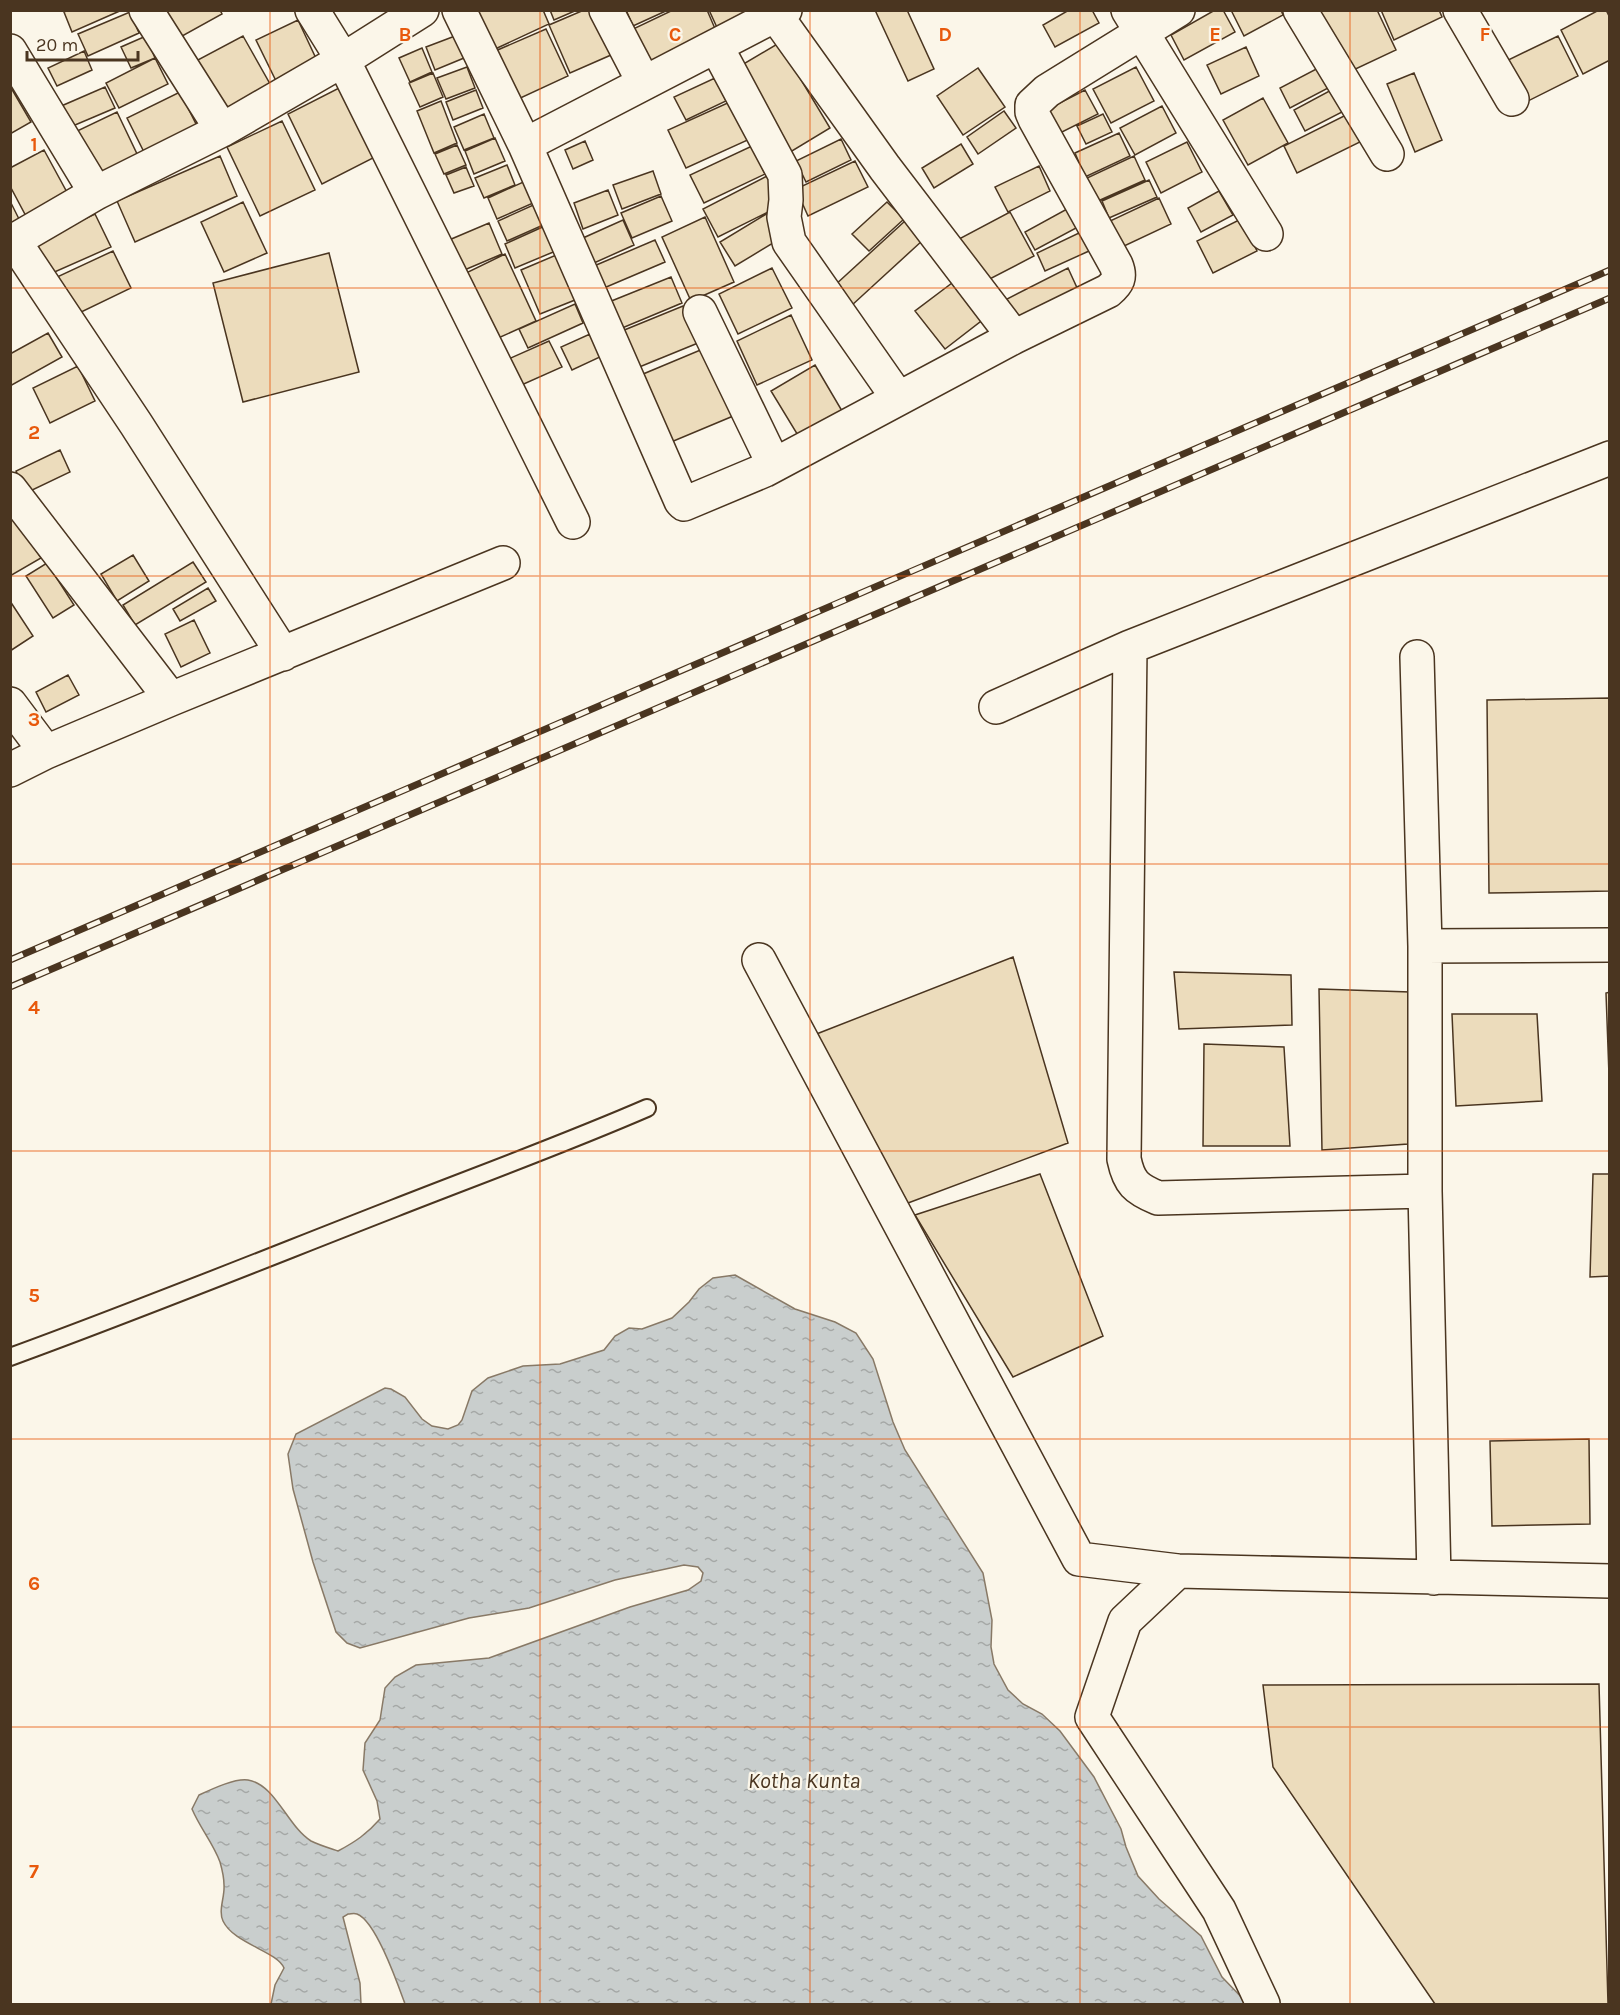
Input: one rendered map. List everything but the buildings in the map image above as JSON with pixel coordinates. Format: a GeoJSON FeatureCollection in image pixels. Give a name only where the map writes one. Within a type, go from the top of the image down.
{"type":"FeatureCollection","features":[{"type":"Feature","properties":{"kind":"street"},"geometry":{"type":"LineString","coordinates":[[146,10],[222,130]]}},
{"type":"Feature","properties":{"kind":"street"},"geometry":{"type":"LineString","coordinates":[[312,10],[343,60],[573,522]]}},
{"type":"Feature","properties":{"kind":"street"},"geometry":{"type":"LineString","coordinates":[[282,654],[136,424],[12,242],[96,193],[222,130],[343,60],[422,10]]}},
{"type":"Feature","properties":{"kind":"street"},"geometry":{"type":"LineString","coordinates":[[459,10],[525,145],[681,501],[686,504],[774,465],[1115,286],[1119,279],[1119,271],[1032,112],[1032,105],[1135,21],[1178,10]]}},
{"type":"Feature","properties":{"kind":"street"},"geometry":{"type":"LineString","coordinates":[[606,10],[644,83]]}},
{"type":"Feature","properties":{"kind":"street"},"geometry":{"type":"LineString","coordinates":[[1300,10],[1387,153]]}},
{"type":"Feature","properties":{"kind":"street"},"geometry":{"type":"LineString","coordinates":[[1460,10],[1512,99]]}},
{"type":"Feature","properties":{"kind":"street"},"geometry":{"type":"LineString","coordinates":[[525,145],[778,12],[885,168],[1014,337]]}},
{"type":"Feature","properties":{"kind":"street"},"geometry":{"type":"LineString","coordinates":[[1135,21],[1266,234]]}},
{"type":"Feature","properties":{"kind":"street"},"geometry":{"type":"LineString","coordinates":[[716,46],[785,175],[784,217],[789,243],[898,398]]}},
{"type":"Feature","properties":{"kind":"street"},"geometry":{"type":"LineString","coordinates":[[10,51],[96,193]]}},
{"type":"Feature","properties":{"kind":"street"},"geometry":{"type":"LineString","coordinates":[[700,312],[774,465]]}},
{"type":"Feature","properties":{"kind":"street"},"geometry":{"type":"LineString","coordinates":[[996,707],[1130,647],[1610,458]]}},
{"type":"Feature","properties":{"kind":"street"},"geometry":{"type":"LineString","coordinates":[[10,489],[171,699]]}},
{"type":"Feature","properties":{"kind":"street"},"geometry":{"type":"LineString","coordinates":[[10,770],[46,752],[171,699],[503,563]]}},
{"type":"Feature","properties":{"kind":"street"},"geometry":{"type":"LineString","coordinates":[[1130,647],[1124,1159],[1127,1176],[1141,1190],[1158,1197],[1425,1191]]}},
{"type":"Feature","properties":{"kind":"street"},"geometry":{"type":"LineString","coordinates":[[1417,657],[1425,946],[1425,1191],[1434,1578]]}},
{"type":"Feature","properties":{"kind":"street"},"geometry":{"type":"LineString","coordinates":[[10,704],[46,752]]}},
{"type":"Feature","properties":{"kind":"street"},"geometry":{"type":"LineString","coordinates":[[1425,946],[1610,945]]}},
{"type":"Feature","properties":{"kind":"street"},"geometry":{"type":"LineString","coordinates":[[759,960],[1079,1559],[1178,1571],[1610,1581]]}},
{"type":"Feature","properties":{"kind":"street"},"geometry":{"type":"LineString","coordinates":[[1178,1571],[1125,1621],[1092,1717],[1220,1910],[1263,2004]]}},
{"type":"Feature","properties":{"kind":"lane"},"geometry":{"type":"LineString","coordinates":[[10,1357],[132,1312],[577,1138],[647,1108]]}},
{"type":"Feature","properties":{"kind":"water","name":"Kotha Kunta"},"geometry":{"type":"Polygon","coordinates":[[[735,1275],[795,1309],[835,1322],[856,1333],[873,1359],[893,1422],[905,1450],[983,1573],[992,1620],[991,1647],[994,1664],[1008,1690],[1023,1704],[1042,1714],[1060,1731],[1094,1777],[1121,1829],[1138,1876],[1159,1899],[1201,1936],[1222,1977],[1248,2004],[405,2004],[392,1969],[372,1928],[357,1914],[348,1914],[343,1917],[360,1983],[361,2004],[271,2004],[275,1985],[284,1968],[273,1957],[236,1936],[223,1921],[221,1912],[224,1882],[220,1862],[192,1809],[199,1795],[223,1784],[237,1781],[248,1780],[258,1783],[274,1797],[303,1835],[311,1841],[338,1851],[360,1837],[380,1819],[377,1801],[363,1770],[365,1743],[380,1720],[385,1688],[395,1677],[416,1665],[489,1658],[630,1607],[688,1590],[701,1581],[703,1573],[698,1567],[684,1565],[615,1580],[529,1608],[469,1618],[360,1648],[347,1643],[336,1632],[313,1562],[293,1489],[288,1454],[296,1434],[385,1388],[405,1397],[422,1419],[432,1426],[448,1429],[458,1425],[462,1420],[472,1391],[488,1378],[523,1366],[560,1364],[604,1350],[615,1336],[629,1328],[642,1329],[672,1318],[699,1289],[713,1278],[735,1275]]]}},
{"type":"Feature","properties":{"kind":"railway"},"geometry":{"type":"LineString","coordinates":[[10,960],[1610,270]]}},
{"type":"Feature","properties":{"kind":"railway"},"geometry":{"type":"LineString","coordinates":[[10,987],[1610,298]]}}]}
